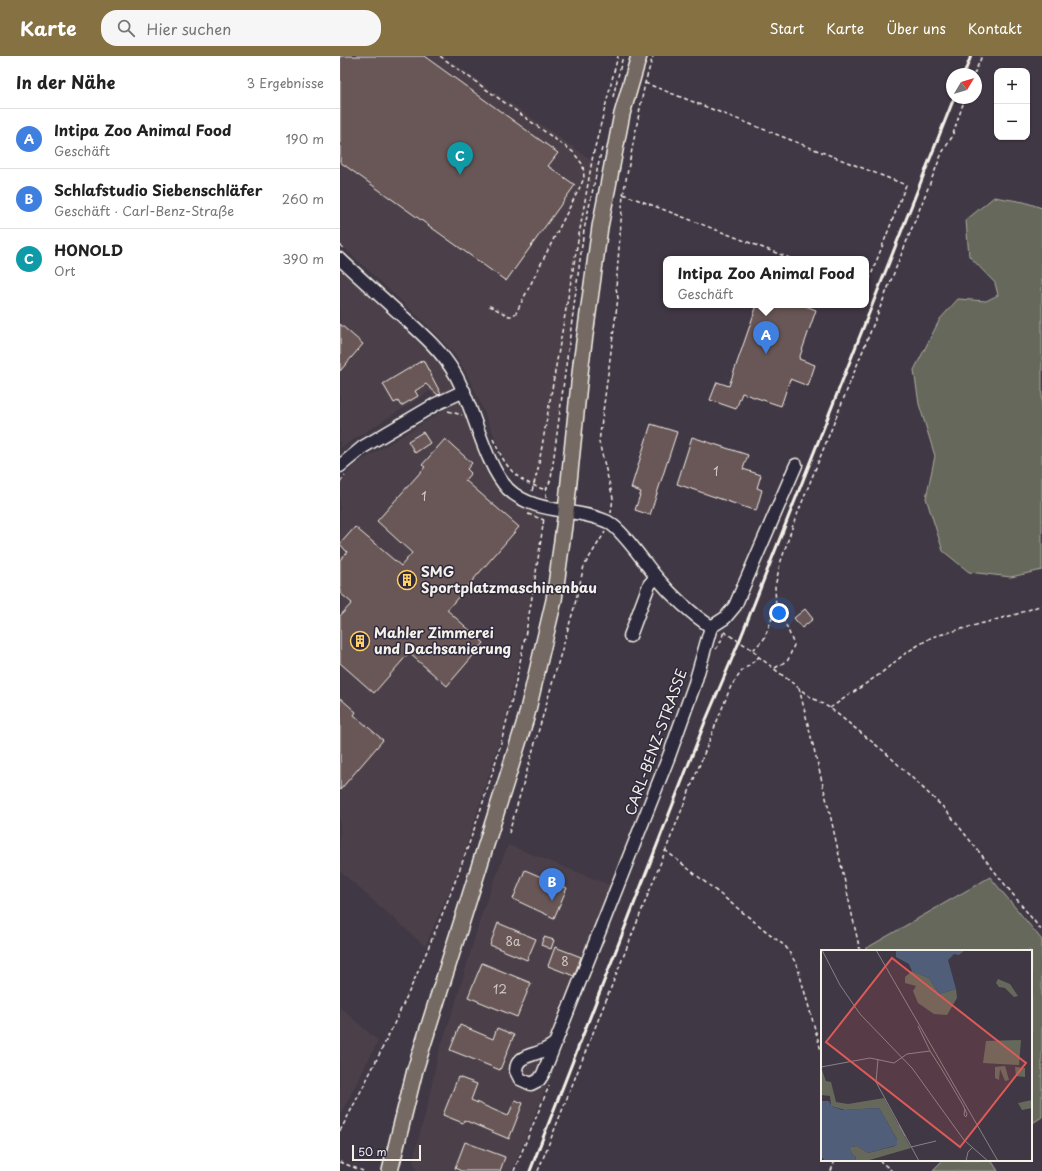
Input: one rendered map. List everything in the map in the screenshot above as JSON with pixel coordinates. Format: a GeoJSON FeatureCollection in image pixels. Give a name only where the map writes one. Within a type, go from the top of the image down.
{"type":"FeatureCollection","features":[{"type":"Feature","properties":{"kind":"main road"},"geometry":{"type":"LineString","coordinates":[[390,1171],[415,1070],[526,718],[554,600],[566,511],[581,364],[600,227],[622,114],[639,56]]}},
{"type":"Feature","properties":{"kind":"street"},"geometry":{"type":"LineString","coordinates":[[340,259],[435,346],[447,361],[464,391],[496,473],[508,489],[526,508],[545,508],[566,511],[608,523],[623,536],[656,577],[693,615],[711,628],[725,618],[735,606],[796,464]]}},
{"type":"Feature","properties":{"kind":"street"},"geometry":{"type":"LineString","coordinates":[[343,470],[363,447],[436,404],[464,391]]}},
{"type":"Feature","properties":{"kind":"street"},"geometry":{"type":"LineString","coordinates":[[630,636],[649,585],[656,577]]}},
{"type":"Feature","properties":{"kind":"street","name":"CARL-BENZ-STRASSE"},"geometry":{"type":"LineString","coordinates":[[555,1043],[670,756],[695,683],[711,628]]}},
{"type":"Feature","properties":{"kind":"path"},"geometry":{"type":"LineString","coordinates":[[440,56],[573,152],[583,165],[584,178],[581,185],[516,313],[509,316],[488,305]]}},
{"type":"Feature","properties":{"kind":"path"},"geometry":{"type":"LineString","coordinates":[[544,520],[526,508],[538,469],[594,155],[618,56]]}},
{"type":"Feature","properties":{"kind":"path"},"geometry":{"type":"LineString","coordinates":[[612,103],[623,56]]}},
{"type":"Feature","properties":{"kind":"path"},"geometry":{"type":"LineString","coordinates":[[509,833],[574,608],[584,566],[604,536],[614,498],[599,442],[618,298],[616,288],[623,194],[645,83],[653,56]]}},
{"type":"Feature","properties":{"kind":"path"},"geometry":{"type":"LineString","coordinates":[[977,68],[982,56]]}},
{"type":"Feature","properties":{"kind":"path"},"geometry":{"type":"LineString","coordinates":[[645,83],[906,185],[869,280]]}},
{"type":"Feature","properties":{"kind":"path"},"geometry":{"type":"LineString","coordinates":[[753,650],[764,639],[776,608],[775,587],[780,564],[793,525],[942,153],[952,136],[963,104]]}},
{"type":"Feature","properties":{"kind":"path"},"geometry":{"type":"LineString","coordinates":[[340,1131],[375,1064],[429,948],[462,866],[487,792],[504,730],[533,598],[544,520],[546,490],[551,479],[584,230],[602,148]]}},
{"type":"Feature","properties":{"kind":"path"},"geometry":{"type":"LineString","coordinates":[[623,194],[784,256]]}},
{"type":"Feature","properties":{"kind":"path"},"geometry":{"type":"LineString","coordinates":[[445,410],[462,416],[465,420]]}},
{"type":"Feature","properties":{"kind":"path"},"geometry":{"type":"LineString","coordinates":[[340,482],[343,470]]}},
{"type":"Feature","properties":{"kind":"path"},"geometry":{"type":"LineString","coordinates":[[830,708],[880,674],[907,652],[932,637],[1017,614],[1042,605]]}},
{"type":"Feature","properties":{"kind":"path"},"geometry":{"type":"LineString","coordinates":[[775,668],[788,660],[794,645],[787,627],[776,608]]}},
{"type":"Feature","properties":{"kind":"path"},"geometry":{"type":"LineString","coordinates":[[724,632],[753,650],[759,657],[799,688],[830,708],[886,752],[945,810],[1042,931]]}},
{"type":"Feature","properties":{"kind":"path"},"geometry":{"type":"LineString","coordinates":[[538,1171],[731,686],[742,672],[759,657]]}},
{"type":"Feature","properties":{"kind":"path"},"geometry":{"type":"LineString","coordinates":[[799,688],[830,814],[860,950]]}},
{"type":"Feature","properties":{"kind":"path"},"geometry":{"type":"LineString","coordinates":[[665,850],[786,947],[797,965],[821,1050]]}},
{"type":"Feature","properties":{"kind":"path"},"geometry":{"type":"LineString","coordinates":[[831,1171],[835,1161]]}},
{"type":"Feature","properties":{"kind":"path"},"geometry":{"type":"LineString","coordinates":[[880,1161],[892,1171]]}},
{"type":"Feature","properties":{"kind":"path"},"geometry":{"type":"LineString","coordinates":[[340,1162],[364,1171]]}},
{"type":"Feature","properties":{"kind":"shaded area"},"geometry":{"type":"Polygon","coordinates":[[[340,56],[443,56],[597,164],[583,229],[551,478],[545,489],[535,486],[517,475],[506,463],[472,384],[459,360],[440,337],[340,244],[340,56]]]}},
{"type":"Feature","properties":{"kind":"shaded area"},"geometry":{"type":"Polygon","coordinates":[[[340,260],[416,329],[463,390],[438,403],[430,391],[340,448],[340,260]]]}},
{"type":"Feature","properties":{"kind":"shaded area"},"geometry":{"type":"Polygon","coordinates":[[[463,391],[495,473],[544,509],[531,598],[503,730],[460,866],[425,946],[340,871],[340,483],[350,470],[361,461],[443,411],[441,402],[463,391]]]}},
{"type":"Feature","properties":{"kind":"shaded area"},"geometry":{"type":"Polygon","coordinates":[[[508,845],[625,891],[512,1171],[417,1171],[413,1160],[428,1103],[438,1055],[455,1005],[483,910],[508,845]]]}},
{"type":"Feature","properties":{"kind":"shaded area"},"geometry":{"type":"Polygon","coordinates":[[[340,1007],[378,1041],[340,1115],[340,1007]]]}},
{"type":"Feature","properties":{"kind":"green space"},"geometry":{"type":"Polygon","coordinates":[[[994,197],[1024,202],[1042,208],[1042,570],[1011,577],[969,572],[943,551],[926,498],[935,456],[919,404],[914,370],[940,319],[958,299],[986,301],[998,295],[995,283],[969,256],[966,220],[994,197]]]}},
{"type":"Feature","properties":{"kind":"green space"},"geometry":{"type":"Polygon","coordinates":[[[990,877],[1042,940],[1042,1117],[1032,1123],[1032,950],[865,949],[990,877]]]}},
{"type":"Feature","properties":{"kind":"green space"},"geometry":{"type":"Polygon","coordinates":[[[942,1161],[992,1161],[998,1171],[932,1171],[942,1161]]]}},
{"type":"Feature","properties":{"kind":"building"},"geometry":{"type":"Polygon","coordinates":[[[340,56],[424,56],[558,153],[548,166],[575,185],[506,281],[340,162],[340,56]]]}},
{"type":"Feature","properties":{"kind":"building"},"geometry":{"type":"Polygon","coordinates":[[[756,308],[811,308],[816,310],[799,359],[815,365],[808,386],[790,379],[781,406],[742,393],[736,409],[710,400],[717,382],[729,386],[756,308]]]}},
{"type":"Feature","properties":{"kind":"building"},"geometry":{"type":"Polygon","coordinates":[[[340,324],[363,344],[340,371],[340,324]]]}},
{"type":"Feature","properties":{"kind":"building"},"geometry":{"type":"Polygon","coordinates":[[[423,360],[441,394],[438,395],[426,384],[415,391],[418,396],[401,406],[398,401],[394,403],[383,384],[423,360]]]}},
{"type":"Feature","properties":{"kind":"building"},"geometry":{"type":"Polygon","coordinates":[[[651,424],[677,432],[650,515],[635,510],[641,492],[631,488],[651,424]]]}},
{"type":"Feature","properties":{"kind":"building"},"geometry":{"type":"Polygon","coordinates":[[[423,432],[430,443],[415,453],[408,441],[423,432]]]}},
{"type":"Feature","properties":{"kind":"building"},"geometry":{"type":"Polygon","coordinates":[[[692,437],[748,455],[743,469],[761,475],[757,488],[762,490],[756,511],[677,484],[692,437]]]}},
{"type":"Feature","properties":{"kind":"building","name":"SMG Sportplatzmaschinenbau"},"geometry":{"type":"Polygon","coordinates":[[[445,439],[472,463],[467,469],[471,473],[465,480],[519,527],[447,610],[484,643],[447,686],[409,653],[374,693],[340,663],[340,616],[352,603],[340,593],[340,560],[347,552],[340,544],[355,527],[401,566],[412,553],[377,521],[425,467],[422,465],[445,439]]]}},
{"type":"Feature","properties":{"kind":"building"},"geometry":{"type":"Polygon","coordinates":[[[805,609],[813,619],[802,628],[794,618],[805,609]]]}},
{"type":"Feature","properties":{"kind":"building"},"geometry":{"type":"Polygon","coordinates":[[[340,698],[356,712],[354,715],[383,740],[340,790],[340,698]]]}},
{"type":"Feature","properties":{"kind":"building"},"geometry":{"type":"Polygon","coordinates":[[[525,870],[567,888],[554,918],[513,899],[525,870]]]}},
{"type":"Feature","properties":{"kind":"building"},"geometry":{"type":"Polygon","coordinates":[[[498,923],[536,939],[527,960],[490,945],[498,923]]]}},
{"type":"Feature","properties":{"kind":"building"},"geometry":{"type":"Polygon","coordinates":[[[544,937],[554,940],[551,949],[541,945],[544,937]]]}},
{"type":"Feature","properties":{"kind":"building"},"geometry":{"type":"Polygon","coordinates":[[[555,947],[581,957],[574,976],[548,966],[555,947]]]}},
{"type":"Feature","properties":{"kind":"building"},"geometry":{"type":"Polygon","coordinates":[[[482,963],[531,983],[517,1017],[468,997],[482,963]]]}},
{"type":"Feature","properties":{"kind":"building"},"geometry":{"type":"Polygon","coordinates":[[[460,1025],[493,1039],[497,1028],[514,1035],[500,1070],[450,1050],[460,1025]]]}},
{"type":"Feature","properties":{"kind":"building"},"geometry":{"type":"Polygon","coordinates":[[[458,1077],[477,1084],[471,1100],[508,1116],[515,1100],[523,1103],[509,1139],[464,1120],[463,1123],[443,1115],[458,1077]]]}},
{"type":"Feature","properties":{"kind":"building"},"geometry":{"type":"Polygon","coordinates":[[[465,1142],[505,1157],[500,1171],[461,1171],[455,1168],[465,1142]]]}},
{"type":"Feature","properties":{"kind":"railway"},"geometry":{"type":"LineString","coordinates":[[966,68],[971,56]]}},
{"type":"Feature","properties":{"kind":"railway"},"geometry":{"type":"LineString","coordinates":[[530,1171],[705,722],[739,642],[952,104]]}},
{"type":"Feature","properties":{"kind":"place","name":"HONOLD"},"geometry":{"type":"Point","coordinates":[460,175]}},
{"type":"Feature","properties":{"kind":"place","name":"Intipa Zoo Animal Food"},"geometry":{"type":"Point","coordinates":[766,354]}},
{"type":"Feature","properties":{"kind":"place","name":"SMG Sportplatzmaschinenbau"},"geometry":{"type":"Point","coordinates":[407,580]}},
{"type":"Feature","properties":{"kind":"place","name":"Mahler Zimmerei und Dachsanierung"},"geometry":{"type":"Point","coordinates":[360,641]}},
{"type":"Feature","properties":{"kind":"place","name":"Schlafstudio Siebenschläfer"},"geometry":{"type":"Point","coordinates":[552,901]}}]}
